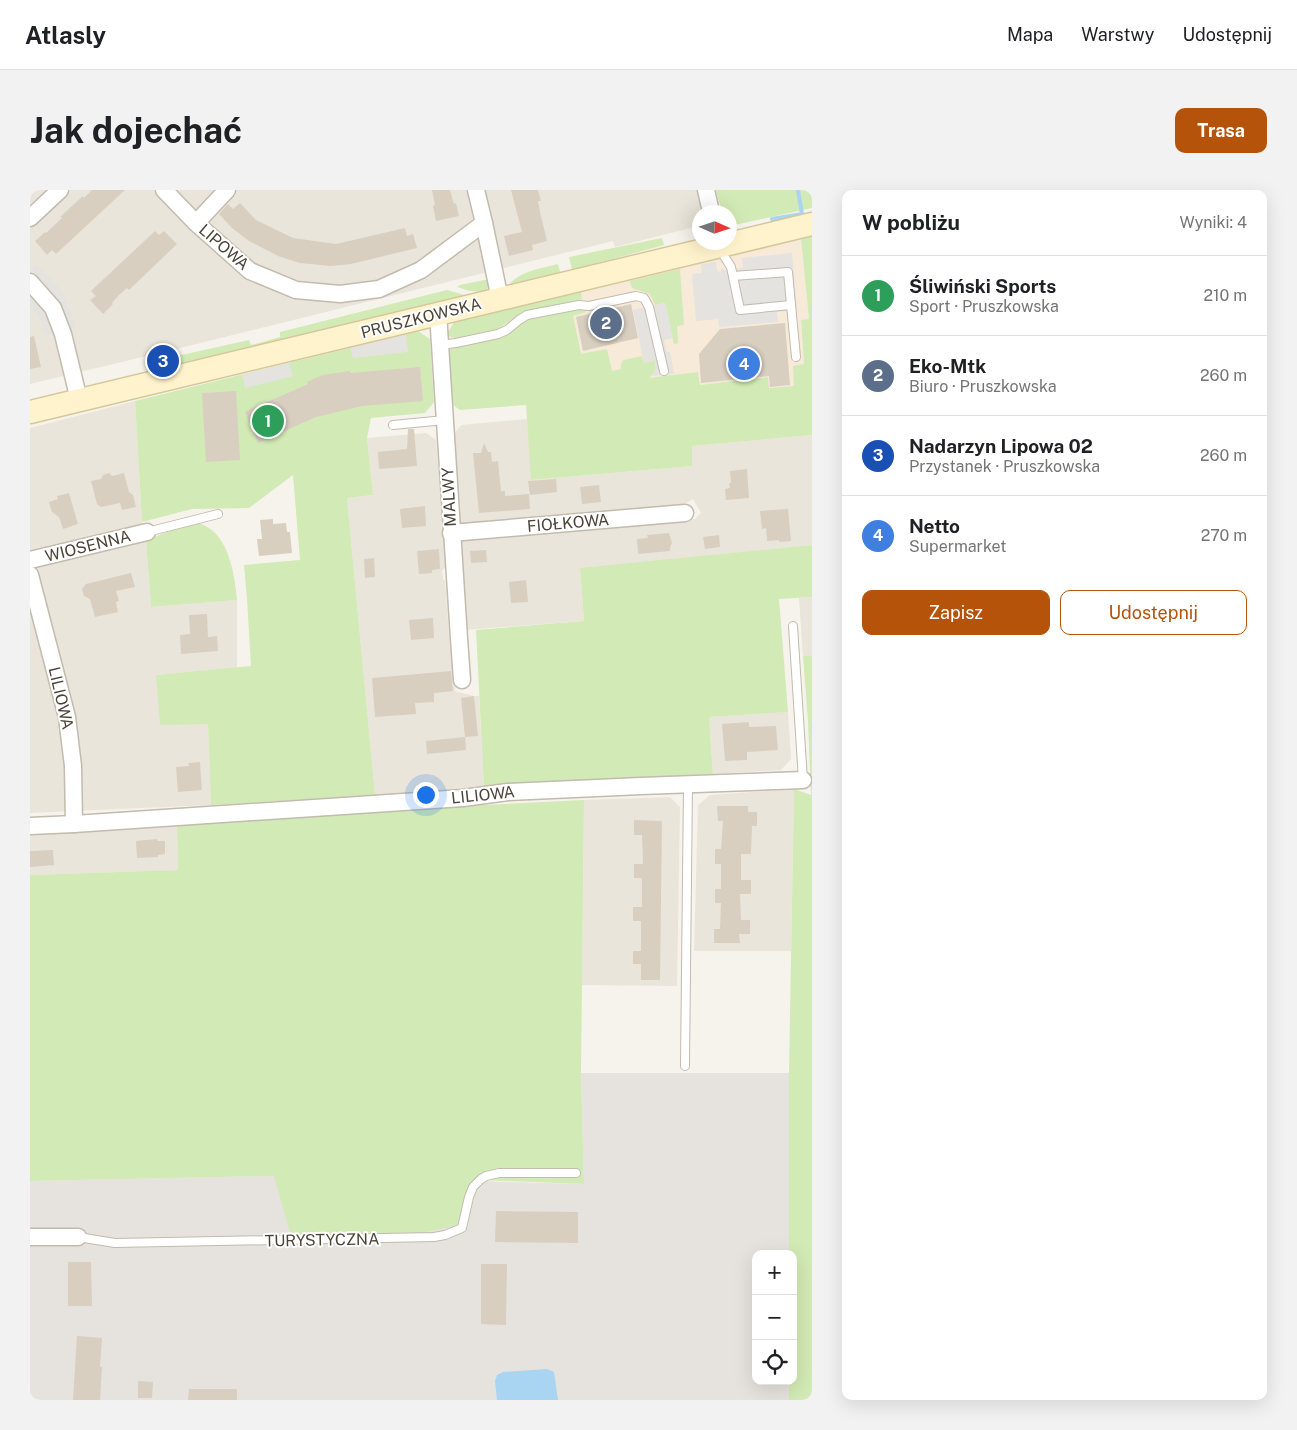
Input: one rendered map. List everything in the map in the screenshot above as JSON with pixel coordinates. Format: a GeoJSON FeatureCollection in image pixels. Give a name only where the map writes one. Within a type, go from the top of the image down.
{"type":"FeatureCollection","features":[{"type":"Feature","properties":{"kind":"street"},"geometry":{"type":"LineString","coordinates":[[30,218],[60,190]]}},
{"type":"Feature","properties":{"kind":"street","name":"LIPOWA"},"geometry":{"type":"LineString","coordinates":[[164,190],[196,223],[250,271],[296,290],[340,294],[379,289],[421,270],[484,223]]}},
{"type":"Feature","properties":{"kind":"street"},"geometry":{"type":"LineString","coordinates":[[196,223],[227,190]]}},
{"type":"Feature","properties":{"kind":"street"},"geometry":{"type":"LineString","coordinates":[[476,190],[500,298]]}},
{"type":"Feature","properties":{"kind":"street"},"geometry":{"type":"LineString","coordinates":[[706,190],[709,205]]}},
{"type":"Feature","properties":{"kind":"street","name":"PRUSZKOWSKA"},"geometry":{"type":"LineString","coordinates":[[737,240],[812,224]]}},
{"type":"Feature","properties":{"kind":"street","name":"PRUSZKOWSKA"},"geometry":{"type":"LineString","coordinates":[[30,412],[438,314],[694,250]]}},
{"type":"Feature","properties":{"kind":"street"},"geometry":{"type":"LineString","coordinates":[[30,282],[53,308],[63,334],[79,400]]}},
{"type":"Feature","properties":{"kind":"street","name":"MALWY"},"geometry":{"type":"LineString","coordinates":[[438,314],[462,680]]}},
{"type":"Feature","properties":{"kind":"street","name":"FIOŁKOWA"},"geometry":{"type":"LineString","coordinates":[[451,533],[685,513]]}},
{"type":"Feature","properties":{"kind":"street","name":"WIOSENNA"},"geometry":{"type":"LineString","coordinates":[[30,560],[147,532]]}},
{"type":"Feature","properties":{"kind":"street","name":"LILIOWA"},"geometry":{"type":"LineString","coordinates":[[30,575],[67,718],[73,766],[74,824]]}},
{"type":"Feature","properties":{"kind":"street","name":"LILIOWA"},"geometry":{"type":"LineString","coordinates":[[30,826],[463,798],[508,792],[803,780]]}},
{"type":"Feature","properties":{"kind":"street","name":"TURYSTYCZNA"},"geometry":{"type":"LineString","coordinates":[[30,1237],[78,1237]]}},
{"type":"Feature","properties":{"kind":"lane"},"geometry":{"type":"LineString","coordinates":[[722,250],[730,263],[740,310],[790,305]]}},
{"type":"Feature","properties":{"kind":"lane"},"geometry":{"type":"LineString","coordinates":[[733,276],[788,272],[796,357]]}},
{"type":"Feature","properties":{"kind":"lane"},"geometry":{"type":"LineString","coordinates":[[440,344],[456,343],[498,334],[507,330],[527,315],[579,305],[589,306],[636,296],[644,298],[649,306],[664,371]]}},
{"type":"Feature","properties":{"kind":"lane"},"geometry":{"type":"LineString","coordinates":[[393,425],[445,420]]}},
{"type":"Feature","properties":{"kind":"lane"},"geometry":{"type":"LineString","coordinates":[[147,532],[218,514]]}},
{"type":"Feature","properties":{"kind":"lane"},"geometry":{"type":"LineString","coordinates":[[793,626],[803,780]]}},
{"type":"Feature","properties":{"kind":"lane"},"geometry":{"type":"LineString","coordinates":[[685,1066],[688,784]]}},
{"type":"Feature","properties":{"kind":"lane","name":"TURYSTYCZNA"},"geometry":{"type":"LineString","coordinates":[[78,1237],[115,1243],[434,1237],[462,1228],[473,1187],[480,1179],[486,1176],[499,1173],[576,1173]]}},
{"type":"Feature","properties":{"kind":"shaded area"},"geometry":{"type":"Polygon","coordinates":[[[30,190],[698,190],[701,205],[692,205],[692,228],[615,247],[613,241],[30,384],[30,190]]]}},
{"type":"Feature","properties":{"kind":"shaded area"},"geometry":{"type":"Polygon","coordinates":[[[801,238],[809,319],[801,320],[804,365],[794,386],[769,388],[768,377],[700,386],[698,372],[460,410],[452,404],[448,332],[455,321],[680,269],[680,264],[801,238]]]}},
{"type":"Feature","properties":{"kind":"shaded area"},"geometry":{"type":"Polygon","coordinates":[[[792,253],[797,310],[777,312],[778,322],[719,327],[718,319],[696,321],[692,274],[702,273],[701,264],[716,262],[717,271],[720,272],[723,267],[724,270],[743,268],[742,258],[792,253]]]}},
{"type":"Feature","properties":{"kind":"shaded area"},"geometry":{"type":"Polygon","coordinates":[[[36,265],[59,288],[67,301],[76,327],[46,335],[38,315],[30,306],[30,271],[36,265]]]}},
{"type":"Feature","properties":{"kind":"shaded area"},"geometry":{"type":"Polygon","coordinates":[[[665,303],[673,338],[664,340],[667,352],[670,352],[674,374],[651,376],[656,370],[655,360],[644,363],[633,310],[665,303]]]}},
{"type":"Feature","properties":{"kind":"shaded area"},"geometry":{"type":"Polygon","coordinates":[[[406,334],[408,352],[353,358],[350,348],[406,334]]]}},
{"type":"Feature","properties":{"kind":"shaded area"},"geometry":{"type":"Polygon","coordinates":[[[289,363],[293,376],[245,388],[242,375],[289,363]]]}},
{"type":"Feature","properties":{"kind":"shaded area"},"geometry":{"type":"Polygon","coordinates":[[[135,401],[142,522],[146,540],[151,607],[237,600],[237,668],[156,675],[208,723],[211,805],[30,813],[30,428],[135,401]]]}},
{"type":"Feature","properties":{"kind":"shaded area"},"geometry":{"type":"Polygon","coordinates":[[[527,419],[532,480],[692,466],[692,446],[812,435],[812,545],[580,569],[584,621],[464,630],[466,613],[462,610],[458,541],[695,519],[701,513],[693,499],[683,505],[459,525],[453,435],[461,425],[527,419]]]}},
{"type":"Feature","properties":{"kind":"shaded area"},"geometry":{"type":"Polygon","coordinates":[[[426,433],[436,440],[447,565],[442,571],[445,581],[450,648],[454,654],[455,691],[479,696],[484,788],[375,795],[347,498],[373,495],[367,438],[426,433]]]}},
{"type":"Feature","properties":{"kind":"shaded area"},"geometry":{"type":"Polygon","coordinates":[[[812,597],[812,656],[803,656],[799,598],[812,597]]]}},
{"type":"Feature","properties":{"kind":"shaded area"},"geometry":{"type":"Polygon","coordinates":[[[788,712],[791,759],[781,770],[713,774],[709,717],[788,712]]]}},
{"type":"Feature","properties":{"kind":"shaded area"},"geometry":{"type":"Polygon","coordinates":[[[794,789],[791,951],[694,951],[698,805],[710,795],[794,789]]]}},
{"type":"Feature","properties":{"kind":"shaded area"},"geometry":{"type":"Polygon","coordinates":[[[670,797],[680,807],[677,986],[582,985],[584,800],[670,797]]]}},
{"type":"Feature","properties":{"kind":"shaded area"},"geometry":{"type":"Polygon","coordinates":[[[177,826],[178,870],[30,875],[30,832],[177,826]]]}},
{"type":"Feature","properties":{"kind":"shaded area"},"geometry":{"type":"Polygon","coordinates":[[[581,1073],[789,1073],[789,1250],[752,1250],[752,1385],[789,1385],[789,1400],[30,1400],[30,1181],[274,1176],[584,1184],[581,1073]]]}},
{"type":"Feature","properties":{"kind":"green space"},"geometry":{"type":"Polygon","coordinates":[[[716,190],[812,190],[812,208],[737,224],[737,205],[720,205],[716,190]]]}},
{"type":"Feature","properties":{"kind":"green space"},"geometry":{"type":"Polygon","coordinates":[[[812,235],[812,435],[692,446],[692,466],[531,480],[526,405],[460,410],[452,404],[449,351],[451,349],[502,338],[527,320],[585,309],[586,312],[573,316],[581,354],[607,349],[612,371],[621,369],[623,360],[642,356],[644,363],[655,360],[656,370],[649,378],[698,372],[700,385],[768,377],[769,388],[794,386],[793,366],[804,364],[801,320],[809,319],[801,238],[812,235]]]}},
{"type":"Feature","properties":{"kind":"green space"},"geometry":{"type":"Polygon","coordinates":[[[662,238],[664,245],[572,270],[569,257],[662,238]]]}},
{"type":"Feature","properties":{"kind":"green space"},"geometry":{"type":"Polygon","coordinates":[[[558,264],[560,272],[510,284],[526,273],[558,264]]]}},
{"type":"Feature","properties":{"kind":"green space"},"geometry":{"type":"Polygon","coordinates":[[[680,269],[684,325],[677,326],[678,343],[674,344],[665,303],[655,305],[650,294],[632,288],[630,281],[680,269]]]}},
{"type":"Feature","properties":{"kind":"green space"},"geometry":{"type":"Polygon","coordinates":[[[489,279],[487,290],[472,291],[457,287],[460,285],[489,279]]]}},
{"type":"Feature","properties":{"kind":"green space"},"geometry":{"type":"Polygon","coordinates":[[[447,290],[475,298],[255,352],[172,366],[171,360],[177,359],[177,356],[249,340],[251,345],[280,337],[280,332],[447,290]]]}},
{"type":"Feature","properties":{"kind":"green space"},"geometry":{"type":"Polygon","coordinates":[[[581,292],[582,299],[522,312],[498,329],[456,338],[448,336],[448,332],[455,321],[581,292]]]}},
{"type":"Feature","properties":{"kind":"green space"},"geometry":{"type":"Polygon","coordinates":[[[418,331],[430,339],[434,402],[425,413],[371,418],[367,438],[373,495],[347,498],[375,795],[211,805],[208,724],[160,725],[156,675],[251,666],[244,565],[300,560],[293,475],[249,508],[192,509],[142,522],[135,401],[418,331]]]}},
{"type":"Feature","properties":{"kind":"green space"},"geometry":{"type":"Polygon","coordinates":[[[194,522],[205,526],[215,533],[222,542],[231,564],[237,600],[151,607],[146,540],[194,522]]]}},
{"type":"Feature","properties":{"kind":"green space"},"geometry":{"type":"Polygon","coordinates":[[[812,545],[812,597],[779,599],[788,712],[709,717],[713,774],[484,788],[476,630],[584,621],[580,568],[812,545]]]}},
{"type":"Feature","properties":{"kind":"green space"},"geometry":{"type":"Polygon","coordinates":[[[803,656],[812,656],[812,1400],[789,1400],[789,1385],[797,1385],[797,1250],[789,1250],[789,1073],[794,789],[811,795],[803,656]]]}},
{"type":"Feature","properties":{"kind":"green space"},"geometry":{"type":"Polygon","coordinates":[[[584,800],[581,1073],[584,1184],[480,1180],[460,1225],[404,1236],[291,1236],[274,1176],[30,1181],[30,875],[178,870],[177,826],[464,806],[584,800]]]}},
{"type":"Feature","properties":{"kind":"water"},"geometry":{"type":"Polygon","coordinates":[[[547,1369],[554,1372],[558,1400],[497,1400],[495,1381],[497,1375],[503,1372],[547,1369]]]}},
{"type":"Feature","properties":{"kind":"building"},"geometry":{"type":"Polygon","coordinates":[[[92,190],[125,190],[56,254],[52,250],[47,255],[35,241],[62,218],[60,217],[83,196],[84,198],[92,190]]]}},
{"type":"Feature","properties":{"kind":"building"},"geometry":{"type":"Polygon","coordinates":[[[432,190],[450,190],[459,216],[436,221],[432,190]]]}},
{"type":"Feature","properties":{"kind":"building"},"geometry":{"type":"Polygon","coordinates":[[[511,190],[538,190],[541,201],[538,201],[547,241],[532,245],[533,250],[509,256],[504,236],[522,232],[511,190]]]}},
{"type":"Feature","properties":{"kind":"building"},"geometry":{"type":"Polygon","coordinates":[[[240,203],[256,220],[293,238],[336,244],[405,228],[407,236],[413,234],[417,248],[351,264],[330,266],[300,263],[278,256],[249,241],[232,228],[219,214],[228,204],[233,209],[240,203]]]}},
{"type":"Feature","properties":{"kind":"building"},"geometry":{"type":"Polygon","coordinates":[[[155,231],[159,235],[164,231],[177,244],[129,290],[127,288],[119,295],[103,314],[90,300],[96,296],[91,291],[155,231]]]}},
{"type":"Feature","properties":{"kind":"building"},"geometry":{"type":"Polygon","coordinates":[[[631,304],[638,338],[583,351],[576,317],[631,304]]]}},
{"type":"Feature","properties":{"kind":"building"},"geometry":{"type":"Polygon","coordinates":[[[785,323],[790,385],[770,387],[769,376],[701,383],[699,354],[720,329],[785,323]]]}},
{"type":"Feature","properties":{"kind":"building"},"geometry":{"type":"Polygon","coordinates":[[[34,336],[41,367],[30,369],[30,337],[34,336]]]}},
{"type":"Feature","properties":{"kind":"building"},"geometry":{"type":"Polygon","coordinates":[[[420,367],[423,401],[362,406],[316,417],[258,443],[245,412],[308,384],[307,382],[322,375],[350,371],[350,373],[420,367]]]}},
{"type":"Feature","properties":{"kind":"building"},"geometry":{"type":"Polygon","coordinates":[[[236,391],[240,460],[206,462],[202,393],[236,391]]]}},
{"type":"Feature","properties":{"kind":"building"},"geometry":{"type":"Polygon","coordinates":[[[408,429],[414,429],[417,466],[379,469],[378,452],[407,449],[408,429]]]}},
{"type":"Feature","properties":{"kind":"building"},"geometry":{"type":"Polygon","coordinates":[[[484,443],[488,452],[491,452],[492,462],[498,461],[501,491],[505,491],[505,496],[529,494],[530,509],[479,513],[473,453],[481,453],[484,443]]]}},
{"type":"Feature","properties":{"kind":"building"},"geometry":{"type":"Polygon","coordinates":[[[747,469],[749,498],[726,500],[725,489],[730,488],[729,483],[731,483],[730,471],[747,469]]]}},
{"type":"Feature","properties":{"kind":"building"},"geometry":{"type":"Polygon","coordinates":[[[109,473],[112,476],[124,473],[129,492],[133,495],[136,507],[122,510],[120,503],[101,507],[97,504],[91,481],[101,479],[103,475],[109,473]]]}},
{"type":"Feature","properties":{"kind":"building"},"geometry":{"type":"Polygon","coordinates":[[[556,479],[557,492],[530,495],[528,481],[556,479]]]}},
{"type":"Feature","properties":{"kind":"building"},"geometry":{"type":"Polygon","coordinates":[[[599,485],[601,502],[582,504],[580,487],[599,485]]]}},
{"type":"Feature","properties":{"kind":"building"},"geometry":{"type":"Polygon","coordinates":[[[69,493],[78,524],[63,529],[59,517],[52,512],[49,502],[58,499],[57,496],[69,493]]]}},
{"type":"Feature","properties":{"kind":"building"},"geometry":{"type":"Polygon","coordinates":[[[425,506],[426,526],[402,528],[400,509],[425,506]]]}},
{"type":"Feature","properties":{"kind":"building"},"geometry":{"type":"Polygon","coordinates":[[[788,509],[791,541],[767,541],[766,528],[762,529],[760,511],[788,509]]]}},
{"type":"Feature","properties":{"kind":"building"},"geometry":{"type":"Polygon","coordinates":[[[273,519],[273,524],[286,523],[287,532],[290,532],[292,553],[259,556],[257,539],[262,539],[260,520],[273,519]]]}},
{"type":"Feature","properties":{"kind":"building"},"geometry":{"type":"Polygon","coordinates":[[[669,533],[672,543],[670,551],[638,554],[637,539],[648,538],[647,535],[669,533]]]}},
{"type":"Feature","properties":{"kind":"building"},"geometry":{"type":"Polygon","coordinates":[[[719,535],[720,547],[705,549],[703,537],[719,535]]]}},
{"type":"Feature","properties":{"kind":"building"},"geometry":{"type":"Polygon","coordinates":[[[439,549],[440,569],[432,570],[432,573],[419,574],[417,551],[439,549]]]}},
{"type":"Feature","properties":{"kind":"building"},"geometry":{"type":"Polygon","coordinates":[[[486,550],[487,562],[471,563],[470,551],[486,550]]]}},
{"type":"Feature","properties":{"kind":"building"},"geometry":{"type":"Polygon","coordinates":[[[374,558],[375,577],[365,578],[364,559],[374,558]]]}},
{"type":"Feature","properties":{"kind":"building"},"geometry":{"type":"Polygon","coordinates":[[[131,573],[135,587],[116,591],[119,601],[116,602],[118,612],[95,617],[90,599],[84,596],[82,589],[86,584],[131,573]]]}},
{"type":"Feature","properties":{"kind":"building"},"geometry":{"type":"Polygon","coordinates":[[[526,580],[528,602],[511,603],[509,582],[526,580]]]}},
{"type":"Feature","properties":{"kind":"building"},"geometry":{"type":"Polygon","coordinates":[[[207,614],[208,637],[217,636],[218,651],[181,654],[180,635],[190,634],[189,615],[207,614]]]}},
{"type":"Feature","properties":{"kind":"building"},"geometry":{"type":"Polygon","coordinates":[[[433,618],[434,638],[411,640],[409,620],[433,618]]]}},
{"type":"Feature","properties":{"kind":"building"},"geometry":{"type":"Polygon","coordinates":[[[451,671],[453,691],[434,693],[434,702],[415,703],[416,714],[375,717],[372,678],[451,671]]]}},
{"type":"Feature","properties":{"kind":"building"},"geometry":{"type":"Polygon","coordinates":[[[474,696],[478,736],[465,737],[461,698],[474,696]]]}},
{"type":"Feature","properties":{"kind":"building"},"geometry":{"type":"Polygon","coordinates":[[[749,722],[749,727],[776,726],[778,750],[747,752],[747,760],[725,761],[722,724],[749,722]]]}},
{"type":"Feature","properties":{"kind":"building"},"geometry":{"type":"Polygon","coordinates":[[[465,737],[466,750],[427,754],[426,741],[465,737]]]}},
{"type":"Feature","properties":{"kind":"building"},"geometry":{"type":"Polygon","coordinates":[[[200,762],[202,790],[178,792],[176,767],[189,766],[188,763],[200,762]]]}},
{"type":"Feature","properties":{"kind":"building"},"geometry":{"type":"Polygon","coordinates":[[[717,806],[748,806],[748,812],[757,812],[757,826],[752,826],[751,854],[741,854],[741,880],[751,880],[751,894],[740,894],[741,920],[750,920],[750,934],[739,934],[740,943],[714,943],[714,929],[720,929],[721,903],[715,903],[715,889],[721,889],[721,864],[715,864],[715,849],[721,849],[723,821],[718,821],[717,806]]]}},
{"type":"Feature","properties":{"kind":"building"},"geometry":{"type":"Polygon","coordinates":[[[634,820],[662,821],[660,980],[641,980],[641,964],[633,964],[633,951],[641,951],[641,921],[633,921],[633,907],[642,907],[642,878],[634,878],[634,864],[643,864],[642,835],[634,835],[634,820]]]}},
{"type":"Feature","properties":{"kind":"building"},"geometry":{"type":"Polygon","coordinates":[[[157,839],[158,841],[165,841],[165,854],[158,855],[158,857],[137,858],[136,841],[157,839]]]}},
{"type":"Feature","properties":{"kind":"building"},"geometry":{"type":"Polygon","coordinates":[[[53,850],[54,865],[30,867],[30,851],[53,850]]]}},
{"type":"Feature","properties":{"kind":"building"},"geometry":{"type":"Polygon","coordinates":[[[496,1211],[578,1212],[578,1243],[495,1242],[496,1211]]]}},
{"type":"Feature","properties":{"kind":"building"},"geometry":{"type":"Polygon","coordinates":[[[68,1262],[91,1262],[92,1306],[68,1306],[68,1262]]]}},
{"type":"Feature","properties":{"kind":"building"},"geometry":{"type":"Polygon","coordinates":[[[481,1264],[507,1264],[506,1325],[481,1324],[481,1264]]]}},
{"type":"Feature","properties":{"kind":"building"},"geometry":{"type":"Polygon","coordinates":[[[77,1336],[102,1338],[100,1400],[73,1400],[77,1336]]]}},
{"type":"Feature","properties":{"kind":"building"},"geometry":{"type":"Polygon","coordinates":[[[138,1381],[153,1382],[152,1398],[138,1398],[138,1381]]]}},
{"type":"Feature","properties":{"kind":"building"},"geometry":{"type":"Polygon","coordinates":[[[189,1389],[237,1389],[237,1400],[188,1400],[189,1389]]]}},
{"type":"Feature","properties":{"kind":"waterway"},"geometry":{"type":"LineString","coordinates":[[772,219],[802,214],[798,190]]}},
{"type":"Feature","properties":{"kind":"place","name":"Eko-Mtk"},"geometry":{"type":"Point","coordinates":[606,323]}},
{"type":"Feature","properties":{"kind":"place","name":"Nadarzyn Lipowa 02"},"geometry":{"type":"Point","coordinates":[163,361]}},
{"type":"Feature","properties":{"kind":"place","name":"Netto"},"geometry":{"type":"Point","coordinates":[744,364]}},
{"type":"Feature","properties":{"kind":"place","name":"Śliwiński Sports"},"geometry":{"type":"Point","coordinates":[268,421]}}]}
